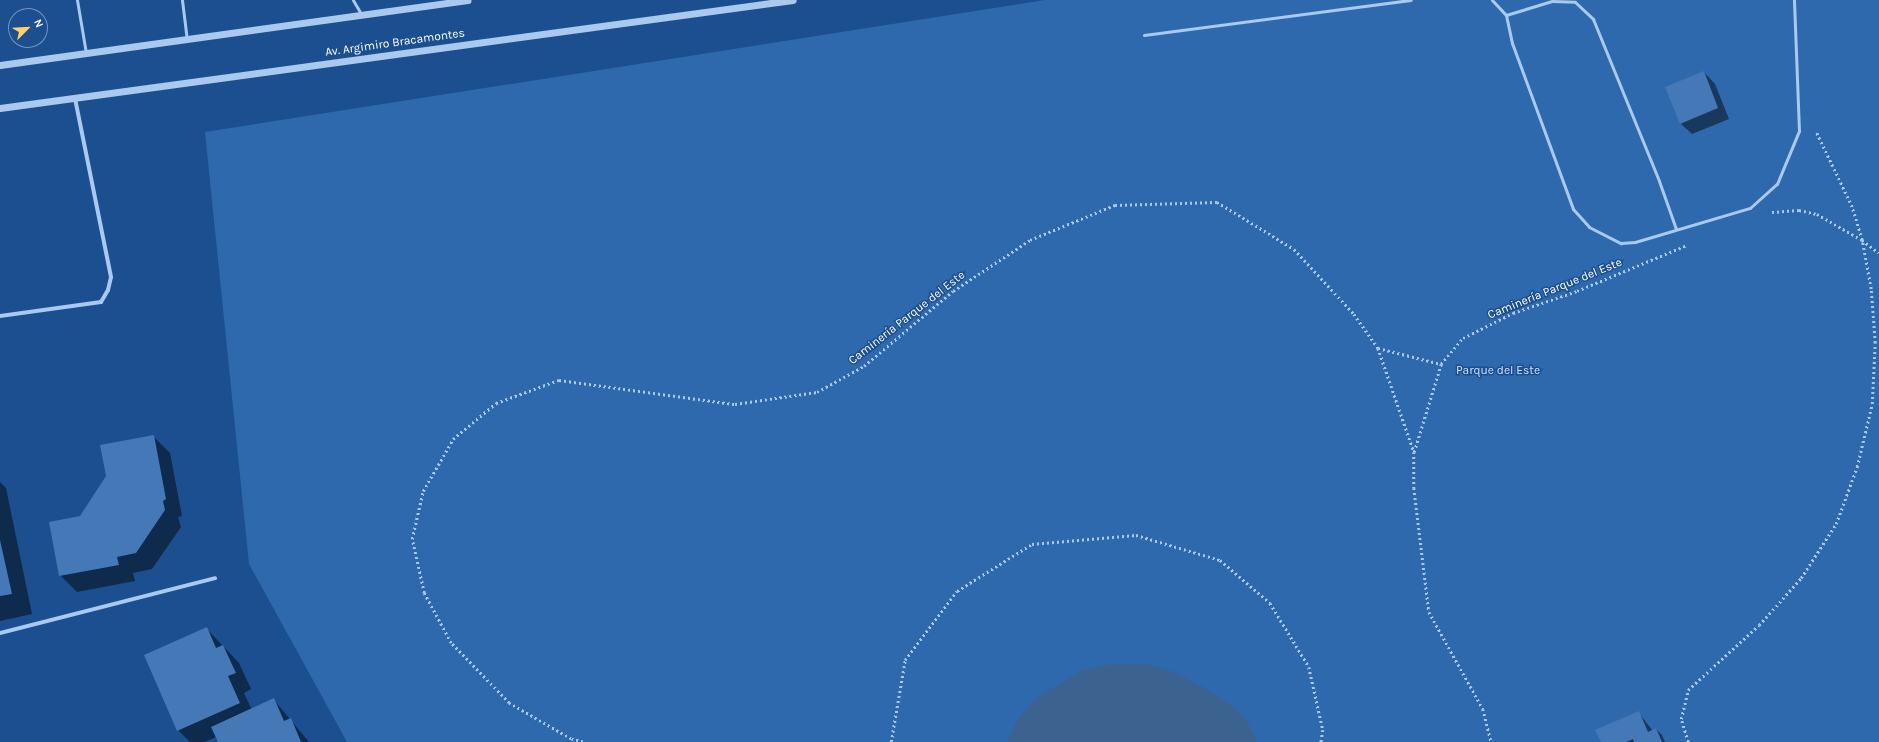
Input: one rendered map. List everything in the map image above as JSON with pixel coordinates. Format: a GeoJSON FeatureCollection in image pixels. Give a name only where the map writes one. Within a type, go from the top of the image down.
{"type":"FeatureCollection","features":[{"type":"Feature","properties":{"kind":"street"},"geometry":{"type":"LineString","coordinates":[[0,65],[467,0]]}},
{"type":"Feature","properties":{"kind":"street","name":"Av. Argimiro Bracamontes"},"geometry":{"type":"LineString","coordinates":[[0,108],[793,0]]}},
{"type":"Feature","properties":{"kind":"street"},"geometry":{"type":"LineString","coordinates":[[0,316],[101,302],[108,290],[111,277],[75,98]]}},
{"type":"Feature","properties":{"kind":"street"},"geometry":{"type":"LineString","coordinates":[[0,633],[216,578]]}},
{"type":"Feature","properties":{"kind":"lane"},"geometry":{"type":"LineString","coordinates":[[77,0],[86,53]]}},
{"type":"Feature","properties":{"kind":"lane"},"geometry":{"type":"LineString","coordinates":[[182,0],[187,38]]}},
{"type":"Feature","properties":{"kind":"lane"},"geometry":{"type":"LineString","coordinates":[[353,0],[362,14]]}},
{"type":"Feature","properties":{"kind":"lane"},"geometry":{"type":"LineString","coordinates":[[1144,35],[1411,0]]}},
{"type":"Feature","properties":{"kind":"lane"},"geometry":{"type":"LineString","coordinates":[[1492,0],[1506,15],[1512,43],[1573,209],[1589,227],[1621,243],[1635,242],[1676,229],[1708,222],[1750,208],[1777,184],[1799,131],[1794,0]]}},
{"type":"Feature","properties":{"kind":"lane"},"geometry":{"type":"LineString","coordinates":[[1506,15],[1552,0],[1575,2],[1593,19],[1659,181],[1676,229]]}},
{"type":"Feature","properties":{"kind":"path"},"geometry":{"type":"LineString","coordinates":[[1688,742],[1681,719],[1688,690],[1759,625],[1802,578],[1836,524],[1857,467],[1872,404],[1876,342],[1871,289],[1862,240],[1852,207],[1814,128]]}},
{"type":"Feature","properties":{"kind":"path","name":"Caminería Parque del Este"},"geometry":{"type":"LineString","coordinates":[[583,742],[571,739],[509,703],[451,643],[424,593],[412,539],[423,491],[453,439],[496,403],[559,380],[735,404],[817,392],[864,366],[953,291],[1030,240],[1115,205],[1217,202],[1294,249],[1354,314],[1378,348],[1414,452]]}},
{"type":"Feature","properties":{"kind":"path"},"geometry":{"type":"LineString","coordinates":[[1767,213],[1781,210],[1817,214],[1862,240],[1879,253]]}},
{"type":"Feature","properties":{"kind":"path","name":"Caminería Parque del Este"},"geometry":{"type":"LineString","coordinates":[[1414,452],[1440,364],[1463,338],[1513,313],[1577,291],[1691,243]]}},
{"type":"Feature","properties":{"kind":"path"},"geometry":{"type":"LineString","coordinates":[[1378,348],[1440,364]]}},
{"type":"Feature","properties":{"kind":"path"},"geometry":{"type":"LineString","coordinates":[[1414,452],[1414,488],[1429,612],[1483,709],[1491,742]]}},
{"type":"Feature","properties":{"kind":"path"},"geometry":{"type":"LineString","coordinates":[[891,742],[905,660],[957,591],[1032,544],[1136,535],[1220,560],[1270,603],[1309,667],[1323,730],[1321,742]]}},
{"type":"Feature","properties":{"kind":"green space","name":"Parque del Este"},"geometry":{"type":"Polygon","coordinates":[[[1045,0],[1879,0],[1879,742],[347,742],[249,564],[205,132],[1045,0]]]}},
{"type":"Feature","properties":{"kind":"shaded area"},"geometry":{"type":"Polygon","coordinates":[[[1113,664],[1145,664],[1174,672],[1201,686],[1225,701],[1245,718],[1257,742],[1007,742],[1018,719],[1036,698],[1083,670],[1113,664]]]}},
{"type":"Feature","properties":{"kind":"building"},"geometry":{"type":"Polygon","coordinates":[[[1704,71],[1718,108],[1680,124],[1665,87],[1704,71]]]}},
{"type":"Feature","properties":{"kind":"building"},"geometry":{"type":"Polygon","coordinates":[[[154,435],[166,499],[163,501],[165,510],[136,553],[117,557],[119,565],[59,576],[49,522],[80,516],[106,476],[100,445],[154,435]]]}},
{"type":"Feature","properties":{"kind":"building"},"geometry":{"type":"Polygon","coordinates":[[[0,540],[12,594],[0,596],[0,540]]]}},
{"type":"Feature","properties":{"kind":"building"},"geometry":{"type":"Polygon","coordinates":[[[207,627],[216,648],[223,645],[236,673],[228,676],[240,703],[177,731],[144,655],[207,627]]]}},
{"type":"Feature","properties":{"kind":"building"},"geometry":{"type":"Polygon","coordinates":[[[274,698],[284,721],[291,718],[301,742],[218,742],[211,727],[274,698]]]}},
{"type":"Feature","properties":{"kind":"building"},"geometry":{"type":"Polygon","coordinates":[[[1639,711],[1648,732],[1656,728],[1662,742],[1634,742],[1633,739],[1626,742],[1601,742],[1595,730],[1639,711]]]}}]}
